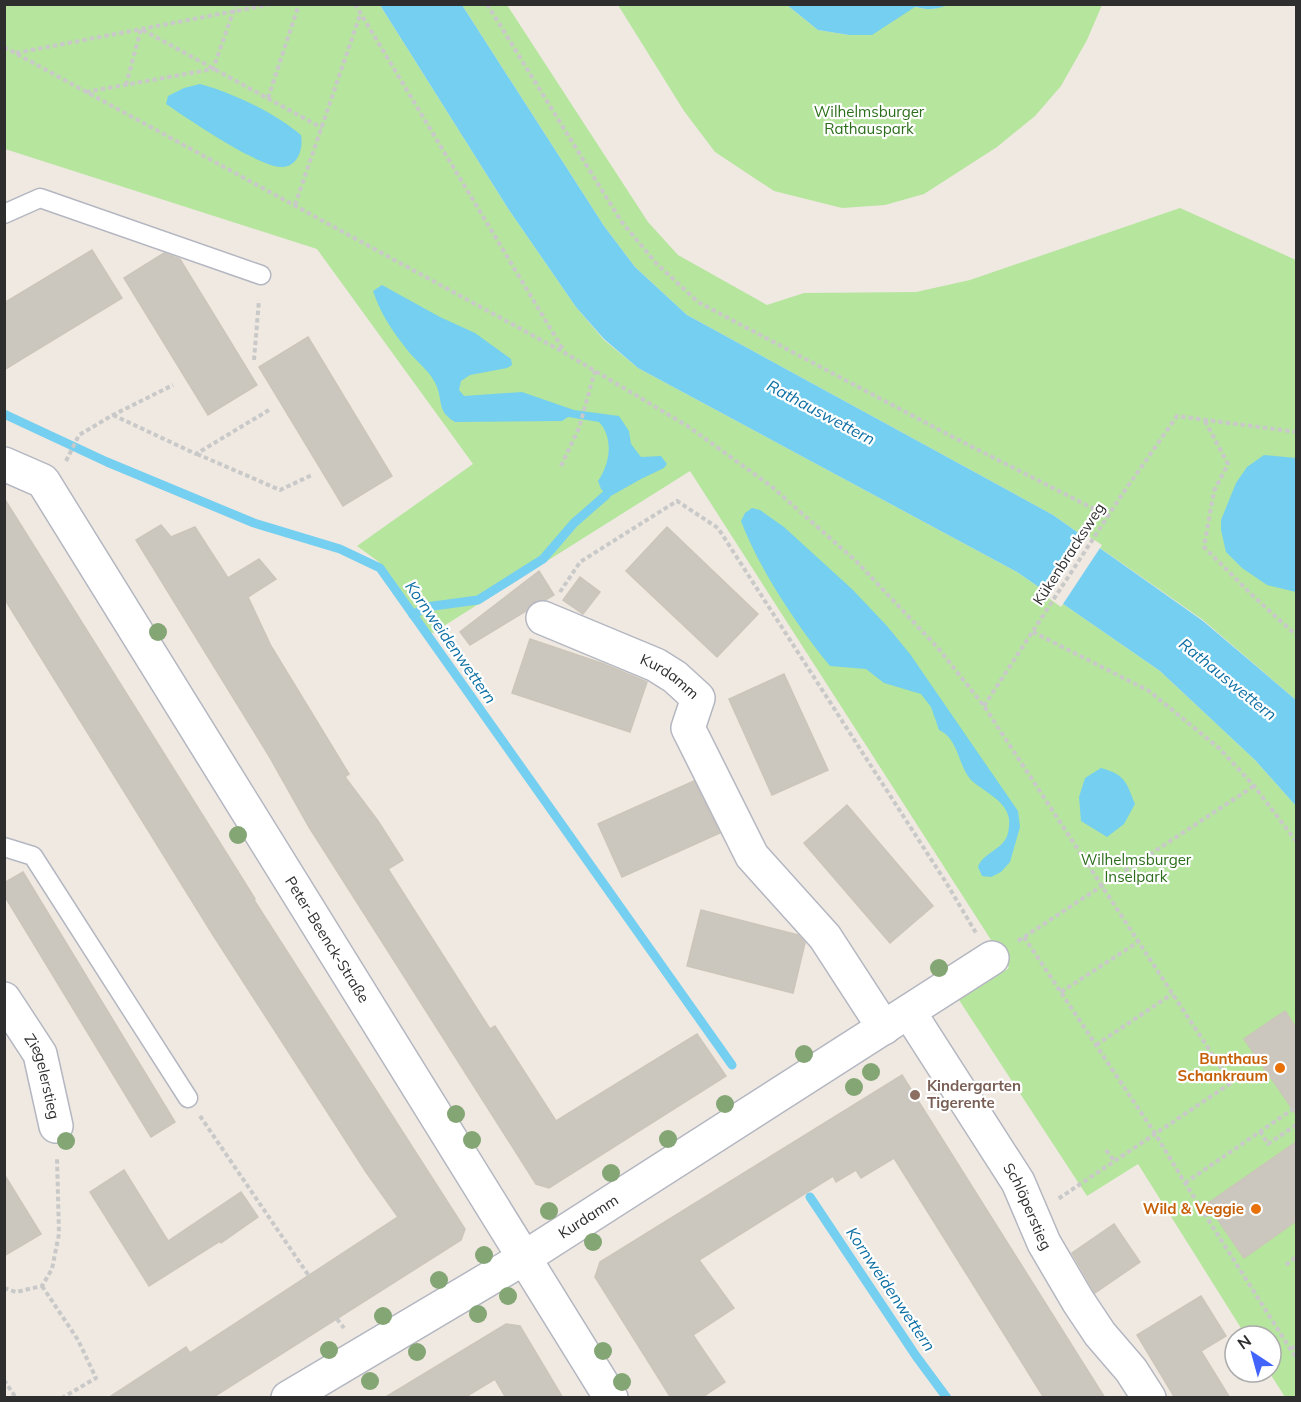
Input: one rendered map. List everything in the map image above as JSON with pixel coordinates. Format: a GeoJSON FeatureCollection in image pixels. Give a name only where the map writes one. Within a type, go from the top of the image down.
{"type":"FeatureCollection","features":[{"type":"Feature","properties":{"kind":"street"},"geometry":{"type":"LineString","coordinates":[[4,464],[54,473]]}},
{"type":"Feature","properties":{"kind":"street","name":"Peter-Beenck-Straße"},"geometry":{"type":"LineString","coordinates":[[54,473],[524,1258],[611,1398]]}},
{"type":"Feature","properties":{"kind":"street","name":"Kurdamm"},"geometry":{"type":"LineString","coordinates":[[543,618],[656,665],[675,677],[698,698],[688,728],[752,856],[896,1020]]}},
{"type":"Feature","properties":{"kind":"street","name":"Kurdamm"},"geometry":{"type":"LineString","coordinates":[[288,1398],[524,1258],[992,958]]}},
{"type":"Feature","properties":{"kind":"street","name":"Ziegelerstieg"},"geometry":{"type":"LineString","coordinates":[[4,999],[40,1054],[56,1126]]}},
{"type":"Feature","properties":{"kind":"street","name":"Schlöperstieg"},"geometry":{"type":"LineString","coordinates":[[896,1020],[1018,1182],[1044,1243],[1078,1301],[1100,1334],[1131,1370],[1149,1398]]}},
{"type":"Feature","properties":{"kind":"lane"},"geometry":{"type":"LineString","coordinates":[[4,214],[40,198],[261,275]]}},
{"type":"Feature","properties":{"kind":"lane"},"geometry":{"type":"LineString","coordinates":[[4,847],[33,856],[188,1098]]}},
{"type":"Feature","properties":{"kind":"path"},"geometry":{"type":"LineString","coordinates":[[213,69],[236,4]]}},
{"type":"Feature","properties":{"kind":"path"},"geometry":{"type":"LineString","coordinates":[[15,53],[272,4]]}},
{"type":"Feature","properties":{"kind":"path"},"geometry":{"type":"LineString","coordinates":[[268,98],[299,4]]}},
{"type":"Feature","properties":{"kind":"path"},"geometry":{"type":"LineString","coordinates":[[355,4],[565,353]]}},
{"type":"Feature","properties":{"kind":"path"},"geometry":{"type":"LineString","coordinates":[[487,4],[621,221],[656,263],[698,302],[947,434],[1108,516]]}},
{"type":"Feature","properties":{"kind":"path"},"geometry":{"type":"LineString","coordinates":[[295,205],[361,14]]}},
{"type":"Feature","properties":{"kind":"path"},"geometry":{"type":"LineString","coordinates":[[141,29],[322,128]]}},
{"type":"Feature","properties":{"kind":"path"},"geometry":{"type":"LineString","coordinates":[[126,85],[141,29]]}},
{"type":"Feature","properties":{"kind":"path"},"geometry":{"type":"LineString","coordinates":[[4,47],[565,353],[689,427],[771,486],[856,561],[938,648],[984,706],[1231,1083],[1031,1217]]}},
{"type":"Feature","properties":{"kind":"path"},"geometry":{"type":"LineString","coordinates":[[86,92],[213,69]]}},
{"type":"Feature","properties":{"kind":"path"},"geometry":{"type":"LineString","coordinates":[[254,360],[261,275]]}},
{"type":"Feature","properties":{"kind":"path"},"geometry":{"type":"LineString","coordinates":[[561,466],[579,428],[595,371]]}},
{"type":"Feature","properties":{"kind":"path"},"geometry":{"type":"LineString","coordinates":[[54,473],[79,435],[173,385]]}},
{"type":"Feature","properties":{"kind":"path"},"geometry":{"type":"LineString","coordinates":[[196,454],[269,410]]}},
{"type":"Feature","properties":{"kind":"path"},"geometry":{"type":"LineString","coordinates":[[113,415],[280,490],[312,475]]}},
{"type":"Feature","properties":{"kind":"path","name":"Kükenbracksweg"},"geometry":{"type":"LineString","coordinates":[[984,706],[1108,516],[1177,416],[1205,420]]}},
{"type":"Feature","properties":{"kind":"path"},"geometry":{"type":"LineString","coordinates":[[1205,420],[1296,432]]}},
{"type":"Feature","properties":{"kind":"path"},"geometry":{"type":"LineString","coordinates":[[1205,420],[1228,464],[1214,491],[1204,547],[1252,595],[1296,634]]}},
{"type":"Feature","properties":{"kind":"path"},"geometry":{"type":"LineString","coordinates":[[543,618],[580,562],[677,501],[718,528],[935,864],[992,958],[1254,786]]}},
{"type":"Feature","properties":{"kind":"path"},"geometry":{"type":"LineString","coordinates":[[1033,632],[1149,691],[1220,749],[1254,786],[1296,841]]}},
{"type":"Feature","properties":{"kind":"path"},"geometry":{"type":"LineString","coordinates":[[1024,937],[1156,1134],[1296,1358]]}},
{"type":"Feature","properties":{"kind":"path"},"geometry":{"type":"LineString","coordinates":[[1061,992],[1138,942]]}},
{"type":"Feature","properties":{"kind":"path"},"geometry":{"type":"LineString","coordinates":[[1096,1045],[1172,994]]}},
{"type":"Feature","properties":{"kind":"path"},"geometry":{"type":"LineString","coordinates":[[188,1098],[309,1276]]}},
{"type":"Feature","properties":{"kind":"path"},"geometry":{"type":"LineString","coordinates":[[1185,1183],[1296,1107]]}},
{"type":"Feature","properties":{"kind":"path"},"geometry":{"type":"LineString","coordinates":[[1260,1131],[1268,1143],[1296,1125]]}},
{"type":"Feature","properties":{"kind":"path"},"geometry":{"type":"LineString","coordinates":[[4,1288],[16,1292],[42,1286],[52,1269],[59,1234],[56,1126]]}},
{"type":"Feature","properties":{"kind":"path"},"geometry":{"type":"LineString","coordinates":[[1106,1150],[1115,1162]]}},
{"type":"Feature","properties":{"kind":"path"},"geometry":{"type":"LineString","coordinates":[[1286,1265],[1296,1257]]}},
{"type":"Feature","properties":{"kind":"path"},"geometry":{"type":"LineString","coordinates":[[42,1286],[78,1340],[96,1378],[62,1398]]}},
{"type":"Feature","properties":{"kind":"path"},"geometry":{"type":"LineString","coordinates":[[1291,1349],[1296,1345]]}},
{"type":"Feature","properties":{"kind":"path"},"geometry":{"type":"LineString","coordinates":[[4,1380],[16,1398]]}},
{"type":"Feature","properties":{"kind":"green space","name":"Wilhelmsburger Rathauspark"},"geometry":{"type":"Polygon","coordinates":[[[948,4],[1102,5],[1087,40],[1061,86],[1035,116],[997,147],[924,194],[885,205],[842,208],[774,191],[715,152],[684,111],[618,5],[787,5],[818,30],[849,35],[915,7],[932,9],[948,4]]]}},
{"type":"Feature","properties":{"kind":"green space","name":"Wilhelmsburger Inselpark"},"geometry":{"type":"Polygon","coordinates":[[[5,5],[380,5],[509,210],[576,307],[604,340],[638,368],[1017,572],[1160,671],[1255,760],[1296,806],[1296,1397],[1285,1397],[1277,1384],[1283,1384],[1283,1324],[1238,1324],[1138,1164],[1087,1196],[959,1000],[1009,968],[690,471],[431,634],[379,562],[357,546],[473,464],[317,249],[5,149],[5,5]]]}},
{"type":"Feature","properties":{"kind":"green space"},"geometry":{"type":"Polygon","coordinates":[[[462,5],[507,5],[648,222],[678,255],[767,305],[804,293],[916,292],[970,280],[1180,208],[1296,260],[1296,700],[1203,620],[1053,515],[687,315],[635,267],[604,226],[462,5]]]}},
{"type":"Feature","properties":{"kind":"water","name":"Rathauswettern"},"geometry":{"type":"Polygon","coordinates":[[[380,5],[462,5],[604,226],[635,267],[687,315],[1053,515],[1203,621],[1296,700],[1296,806],[1255,760],[1160,671],[1017,572],[638,368],[604,339],[576,307],[509,210],[380,5]]]}},
{"type":"Feature","properties":{"kind":"water"},"geometry":{"type":"Polygon","coordinates":[[[787,5],[948,5],[932,9],[915,7],[872,35],[849,35],[818,30],[787,5]]]}},
{"type":"Feature","properties":{"kind":"water"},"geometry":{"type":"Polygon","coordinates":[[[200,84],[253,105],[279,119],[301,135],[301,148],[293,163],[288,166],[274,166],[248,155],[166,104],[168,96],[184,88],[200,84]]]}},
{"type":"Feature","properties":{"kind":"water"},"geometry":{"type":"Polygon","coordinates":[[[382,285],[440,317],[475,333],[511,359],[512,365],[507,368],[470,375],[461,381],[459,390],[464,396],[522,392],[574,410],[619,416],[629,431],[631,444],[641,457],[661,456],[667,464],[664,468],[609,497],[601,489],[598,481],[608,459],[609,451],[607,436],[599,422],[568,417],[562,421],[455,422],[445,414],[432,377],[408,351],[383,315],[373,291],[382,285]]]}},
{"type":"Feature","properties":{"kind":"water"},"geometry":{"type":"Polygon","coordinates":[[[1264,455],[1296,458],[1296,592],[1267,585],[1242,568],[1226,552],[1221,520],[1236,483],[1247,467],[1264,455]]]}},
{"type":"Feature","properties":{"kind":"water"},"geometry":{"type":"Polygon","coordinates":[[[752,508],[760,510],[784,527],[853,590],[887,626],[910,654],[1018,811],[1020,827],[1010,862],[1001,872],[991,877],[982,876],[978,867],[984,858],[1006,839],[1009,817],[1002,804],[971,780],[951,740],[939,730],[931,707],[921,694],[884,683],[866,669],[830,666],[793,616],[758,558],[741,521],[745,513],[752,508]]]}},
{"type":"Feature","properties":{"kind":"water"},"geometry":{"type":"Polygon","coordinates":[[[1101,768],[1116,773],[1124,780],[1135,804],[1124,824],[1107,837],[1081,821],[1079,797],[1085,778],[1101,768]]]}},
{"type":"Feature","properties":{"kind":"pier"},"geometry":{"type":"Polygon","coordinates":[[[1084,533],[1102,545],[1061,607],[1043,594],[1084,533]]]}},
{"type":"Feature","properties":{"kind":"building"},"geometry":{"type":"Polygon","coordinates":[[[92,250],[122,298],[4,370],[4,303],[92,250]]]}},
{"type":"Feature","properties":{"kind":"building"},"geometry":{"type":"Polygon","coordinates":[[[164,253],[180,259],[257,385],[208,415],[124,278],[164,253]]]}},
{"type":"Feature","properties":{"kind":"building"},"geometry":{"type":"Polygon","coordinates":[[[308,337],[392,476],[343,506],[259,367],[308,337]]]}},
{"type":"Feature","properties":{"kind":"building"},"geometry":{"type":"Polygon","coordinates":[[[4,498],[254,900],[465,1229],[461,1240],[212,1398],[108,1398],[186,1347],[190,1353],[398,1217],[366,1172],[213,935],[4,598],[4,498]]]}},
{"type":"Feature","properties":{"kind":"building"},"geometry":{"type":"Polygon","coordinates":[[[161,525],[171,537],[195,527],[228,578],[259,559],[276,579],[248,597],[271,646],[349,774],[345,777],[378,821],[403,860],[388,869],[490,1029],[495,1026],[556,1121],[697,1034],[726,1076],[549,1188],[536,1184],[309,827],[269,756],[136,540],[161,525]]]}},
{"type":"Feature","properties":{"kind":"building"},"geometry":{"type":"Polygon","coordinates":[[[667,527],[758,614],[717,657],[626,571],[667,527]]]}},
{"type":"Feature","properties":{"kind":"building"},"geometry":{"type":"Polygon","coordinates":[[[539,571],[554,595],[532,603],[526,611],[470,645],[460,632],[539,571]]]}},
{"type":"Feature","properties":{"kind":"building"},"geometry":{"type":"Polygon","coordinates":[[[580,577],[600,592],[583,614],[563,600],[580,577]]]}},
{"type":"Feature","properties":{"kind":"building"},"geometry":{"type":"Polygon","coordinates":[[[530,639],[604,664],[647,682],[630,732],[512,693],[530,639]]]}},
{"type":"Feature","properties":{"kind":"building"},"geometry":{"type":"Polygon","coordinates":[[[784,674],[828,770],[772,795],[729,699],[784,674]]]}},
{"type":"Feature","properties":{"kind":"building"},"geometry":{"type":"Polygon","coordinates":[[[694,781],[720,833],[622,877],[598,824],[694,781]]]}},
{"type":"Feature","properties":{"kind":"building"},"geometry":{"type":"Polygon","coordinates":[[[847,805],[933,906],[890,943],[804,843],[847,805]]]}},
{"type":"Feature","properties":{"kind":"building"},"geometry":{"type":"Polygon","coordinates":[[[23,872],[175,1122],[151,1137],[4,895],[4,883],[23,872]]]}},
{"type":"Feature","properties":{"kind":"building"},"geometry":{"type":"Polygon","coordinates":[[[701,910],[798,935],[805,943],[793,993],[687,966],[701,910]]]}},
{"type":"Feature","properties":{"kind":"building","name":"Bunthaus Schankraum"},"geometry":{"type":"Polygon","coordinates":[[[1285,1011],[1296,1028],[1296,1114],[1244,1039],[1285,1011]]]}},
{"type":"Feature","properties":{"kind":"building"},"geometry":{"type":"Polygon","coordinates":[[[902,1075],[1105,1398],[1044,1398],[894,1158],[861,1178],[856,1170],[836,1182],[833,1176],[699,1260],[734,1308],[693,1335],[725,1382],[701,1398],[671,1398],[595,1277],[600,1262],[902,1075]]]}},
{"type":"Feature","properties":{"kind":"building"},"geometry":{"type":"Polygon","coordinates":[[[1296,1142],[1296,1221],[1244,1258],[1207,1204],[1296,1142]]]}},
{"type":"Feature","properties":{"kind":"building"},"geometry":{"type":"Polygon","coordinates":[[[124,1170],[168,1241],[241,1192],[258,1217],[221,1243],[220,1241],[149,1286],[90,1192],[124,1170]]]}},
{"type":"Feature","properties":{"kind":"building"},"geometry":{"type":"Polygon","coordinates":[[[4,1174],[41,1234],[4,1256],[4,1174]]]}},
{"type":"Feature","properties":{"kind":"building"},"geometry":{"type":"Polygon","coordinates":[[[1114,1224],[1140,1262],[1095,1293],[1072,1253],[1114,1224]]]}},
{"type":"Feature","properties":{"kind":"building"},"geometry":{"type":"Polygon","coordinates":[[[1201,1296],[1223,1331],[1223,1338],[1201,1351],[1230,1398],[1175,1398],[1137,1335],[1201,1296]]]}},
{"type":"Feature","properties":{"kind":"building"},"geometry":{"type":"Polygon","coordinates":[[[506,1324],[520,1326],[563,1398],[506,1398],[495,1379],[464,1398],[384,1398],[506,1324]]]}},
{"type":"Feature","properties":{"kind":"waterway","name":"Kornweidenwettern"},"geometry":{"type":"LineString","coordinates":[[4,414],[107,462],[254,523],[340,549],[380,568],[732,1065]]}},
{"type":"Feature","properties":{"kind":"waterway"},"geometry":{"type":"LineString","coordinates":[[413,615],[426,607],[478,600],[543,559],[574,523],[606,495]]}},
{"type":"Feature","properties":{"kind":"waterway","name":"Kornweidenwettern"},"geometry":{"type":"LineString","coordinates":[[810,1197],[916,1356],[947,1398]]}},
{"type":"Feature","properties":{"kind":"place","name":"Bunthaus Schankraum"},"geometry":{"type":"Point","coordinates":[1280,1068]}},
{"type":"Feature","properties":{"kind":"place","name":"Kindergarten Tigerente"},"geometry":{"type":"Point","coordinates":[915,1095]}},
{"type":"Feature","properties":{"kind":"place","name":"Wild & Veggie"},"geometry":{"type":"Point","coordinates":[1256,1209]}}]}
